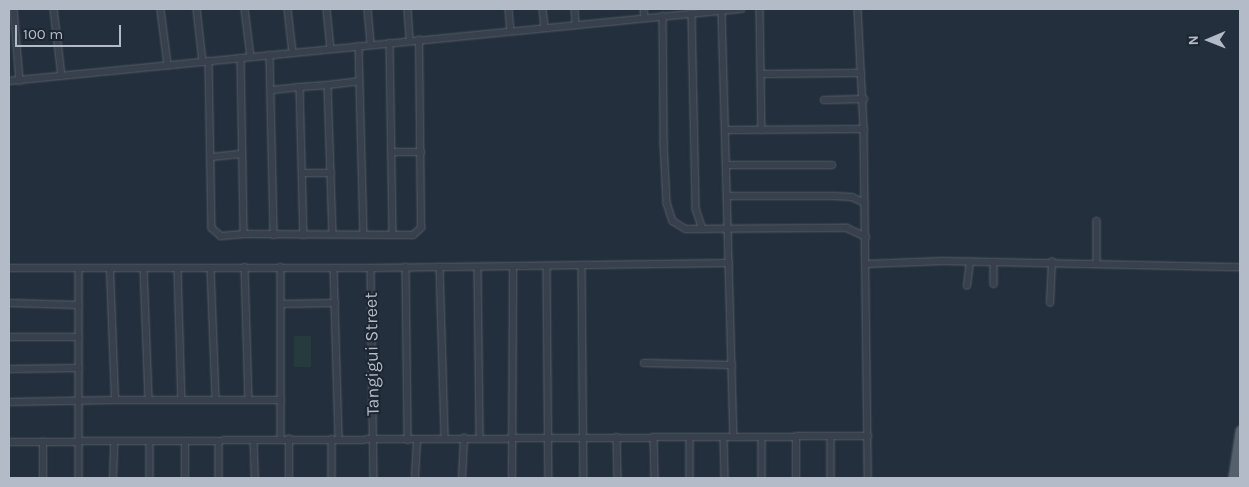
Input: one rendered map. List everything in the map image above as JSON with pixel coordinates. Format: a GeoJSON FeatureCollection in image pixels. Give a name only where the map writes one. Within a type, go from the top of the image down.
{"type":"FeatureCollection","features":[{"type":"Feature","properties":{"kind":"main road"},"geometry":{"type":"LineString","coordinates":[[1233,478],[1240,431]]}},
{"type":"Feature","properties":{"kind":"street"},"geometry":{"type":"LineString","coordinates":[[14,9],[20,81]]}},
{"type":"Feature","properties":{"kind":"street"},"geometry":{"type":"LineString","coordinates":[[54,9],[62,76]]}},
{"type":"Feature","properties":{"kind":"street"},"geometry":{"type":"LineString","coordinates":[[197,9],[206,62],[212,157],[214,233],[221,236],[244,234],[413,235],[420,228],[420,40]]}},
{"type":"Feature","properties":{"kind":"street"},"geometry":{"type":"LineString","coordinates":[[245,9],[251,57]]}},
{"type":"Feature","properties":{"kind":"street"},"geometry":{"type":"LineString","coordinates":[[288,9],[293,52]]}},
{"type":"Feature","properties":{"kind":"street"},"geometry":{"type":"LineString","coordinates":[[327,9],[331,49]]}},
{"type":"Feature","properties":{"kind":"street"},"geometry":{"type":"LineString","coordinates":[[368,9],[371,45]]}},
{"type":"Feature","properties":{"kind":"street"},"geometry":{"type":"LineString","coordinates":[[408,9],[410,41]]}},
{"type":"Feature","properties":{"kind":"street"},"geometry":{"type":"LineString","coordinates":[[509,9],[511,31]]}},
{"type":"Feature","properties":{"kind":"street"},"geometry":{"type":"LineString","coordinates":[[543,9],[545,28]]}},
{"type":"Feature","properties":{"kind":"street"},"geometry":{"type":"LineString","coordinates":[[575,9],[576,25]]}},
{"type":"Feature","properties":{"kind":"street"},"geometry":{"type":"LineString","coordinates":[[644,9],[644,18]]}},
{"type":"Feature","properties":{"kind":"street"},"geometry":{"type":"LineString","coordinates":[[9,82],[293,52],[741,9]]}},
{"type":"Feature","properties":{"kind":"street"},"geometry":{"type":"LineString","coordinates":[[760,9],[762,130]]}},
{"type":"Feature","properties":{"kind":"street"},"geometry":{"type":"LineString","coordinates":[[858,9],[864,99],[868,478]]}},
{"type":"Feature","properties":{"kind":"street"},"geometry":{"type":"LineString","coordinates":[[161,10],[168,66]]}},
{"type":"Feature","properties":{"kind":"street"},"geometry":{"type":"LineString","coordinates":[[722,10],[734,437]]}},
{"type":"Feature","properties":{"kind":"street"},"geometry":{"type":"LineString","coordinates":[[692,14],[696,209],[703,229]]}},
{"type":"Feature","properties":{"kind":"street"},"geometry":{"type":"LineString","coordinates":[[663,16],[664,143],[668,212],[679,226],[728,230],[847,228],[866,237]]}},
{"type":"Feature","properties":{"kind":"street"},"geometry":{"type":"LineString","coordinates":[[390,43],[393,235]]}},
{"type":"Feature","properties":{"kind":"street"},"geometry":{"type":"LineString","coordinates":[[358,46],[364,234]]}},
{"type":"Feature","properties":{"kind":"street"},"geometry":{"type":"LineString","coordinates":[[270,55],[274,235]]}},
{"type":"Feature","properties":{"kind":"street"},"geometry":{"type":"LineString","coordinates":[[241,58],[244,234]]}},
{"type":"Feature","properties":{"kind":"street"},"geometry":{"type":"LineString","coordinates":[[761,74],[861,73]]}},
{"type":"Feature","properties":{"kind":"street"},"geometry":{"type":"LineString","coordinates":[[272,90],[359,81]]}},
{"type":"Feature","properties":{"kind":"street"},"geometry":{"type":"LineString","coordinates":[[328,85],[333,234]]}},
{"type":"Feature","properties":{"kind":"street"},"geometry":{"type":"LineString","coordinates":[[300,87],[304,235]]}},
{"type":"Feature","properties":{"kind":"street"},"geometry":{"type":"LineString","coordinates":[[824,100],[864,99]]}},
{"type":"Feature","properties":{"kind":"street"},"geometry":{"type":"LineString","coordinates":[[726,130],[864,129]]}},
{"type":"Feature","properties":{"kind":"street"},"geometry":{"type":"LineString","coordinates":[[392,152],[421,152]]}},
{"type":"Feature","properties":{"kind":"street"},"geometry":{"type":"LineString","coordinates":[[212,157],[242,154]]}},
{"type":"Feature","properties":{"kind":"street"},"geometry":{"type":"LineString","coordinates":[[726,165],[832,165]]}},
{"type":"Feature","properties":{"kind":"street"},"geometry":{"type":"LineString","coordinates":[[302,173],[331,173]]}},
{"type":"Feature","properties":{"kind":"street"},"geometry":{"type":"LineString","coordinates":[[727,196],[833,196],[852,197],[865,203]]}},
{"type":"Feature","properties":{"kind":"street"},"geometry":{"type":"LineString","coordinates":[[1097,221],[1097,264]]}},
{"type":"Feature","properties":{"kind":"street"},"geometry":{"type":"LineString","coordinates":[[967,286],[970,262]]}},
{"type":"Feature","properties":{"kind":"street"},"geometry":{"type":"LineString","coordinates":[[994,262],[994,284]]}},
{"type":"Feature","properties":{"kind":"street"},"geometry":{"type":"LineString","coordinates":[[866,264],[1052,262],[1240,267]]}},
{"type":"Feature","properties":{"kind":"street"},"geometry":{"type":"LineString","coordinates":[[1050,303],[1052,262]]}},
{"type":"Feature","properties":{"kind":"street"},"geometry":{"type":"LineString","coordinates":[[9,268],[370,268],[729,263]]}},
{"type":"Feature","properties":{"kind":"street"},"geometry":{"type":"LineString","coordinates":[[582,264],[584,478]]}},
{"type":"Feature","properties":{"kind":"street"},"geometry":{"type":"LineString","coordinates":[[547,266],[549,478]]}},
{"type":"Feature","properties":{"kind":"street"},"geometry":{"type":"LineString","coordinates":[[245,267],[250,400]]}},
{"type":"Feature","properties":{"kind":"street"},"geometry":{"type":"LineString","coordinates":[[406,267],[408,440]]}},
{"type":"Feature","properties":{"kind":"street"},"geometry":{"type":"LineString","coordinates":[[440,267],[445,439]]}},
{"type":"Feature","properties":{"kind":"street"},"geometry":{"type":"LineString","coordinates":[[478,267],[480,438]]}},
{"type":"Feature","properties":{"kind":"street"},"geometry":{"type":"LineString","coordinates":[[512,478],[513,267]]}},
{"type":"Feature","properties":{"kind":"street"},"geometry":{"type":"LineString","coordinates":[[144,268],[149,400]]}},
{"type":"Feature","properties":{"kind":"street"},"geometry":{"type":"LineString","coordinates":[[211,268],[216,400]]}},
{"type":"Feature","properties":{"kind":"street"},"geometry":{"type":"LineString","coordinates":[[281,268],[281,440]]}},
{"type":"Feature","properties":{"kind":"street"},"geometry":{"type":"LineString","coordinates":[[334,268],[339,439]]}},
{"type":"Feature","properties":{"kind":"street","name":"Tangigui Street"},"geometry":{"type":"LineString","coordinates":[[370,268],[374,478]]}},
{"type":"Feature","properties":{"kind":"street"},"geometry":{"type":"LineString","coordinates":[[79,269],[79,478]]}},
{"type":"Feature","properties":{"kind":"street"},"geometry":{"type":"LineString","coordinates":[[110,269],[115,400]]}},
{"type":"Feature","properties":{"kind":"street"},"geometry":{"type":"LineString","coordinates":[[178,269],[182,400]]}},
{"type":"Feature","properties":{"kind":"street"},"geometry":{"type":"LineString","coordinates":[[281,304],[335,302]]}},
{"type":"Feature","properties":{"kind":"street"},"geometry":{"type":"LineString","coordinates":[[9,303],[79,306]]}},
{"type":"Feature","properties":{"kind":"street"},"geometry":{"type":"LineString","coordinates":[[9,337],[79,337]]}},
{"type":"Feature","properties":{"kind":"street"},"geometry":{"type":"LineString","coordinates":[[644,363],[732,365]]}},
{"type":"Feature","properties":{"kind":"street"},"geometry":{"type":"LineString","coordinates":[[9,369],[80,368]]}},
{"type":"Feature","properties":{"kind":"street"},"geometry":{"type":"LineString","coordinates":[[9,402],[281,400]]}},
{"type":"Feature","properties":{"kind":"street"},"geometry":{"type":"LineString","coordinates":[[654,436],[655,478]]}},
{"type":"Feature","properties":{"kind":"street"},"geometry":{"type":"LineString","coordinates":[[831,436],[831,478]]}},
{"type":"Feature","properties":{"kind":"street"},"geometry":{"type":"LineString","coordinates":[[9,442],[868,436]]}},
{"type":"Feature","properties":{"kind":"street"},"geometry":{"type":"LineString","coordinates":[[617,437],[618,478]]}},
{"type":"Feature","properties":{"kind":"street"},"geometry":{"type":"LineString","coordinates":[[690,437],[690,478]]}},
{"type":"Feature","properties":{"kind":"street"},"geometry":{"type":"LineString","coordinates":[[724,437],[725,478]]}},
{"type":"Feature","properties":{"kind":"street"},"geometry":{"type":"LineString","coordinates":[[762,437],[762,478]]}},
{"type":"Feature","properties":{"kind":"street"},"geometry":{"type":"LineString","coordinates":[[796,437],[796,478]]}},
{"type":"Feature","properties":{"kind":"street"},"geometry":{"type":"LineString","coordinates":[[462,478],[464,438]]}},
{"type":"Feature","properties":{"kind":"street"},"geometry":{"type":"LineString","coordinates":[[332,439],[332,478]]}},
{"type":"Feature","properties":{"kind":"street"},"geometry":{"type":"LineString","coordinates":[[254,440],[255,478]]}},
{"type":"Feature","properties":{"kind":"street"},"geometry":{"type":"LineString","coordinates":[[289,440],[289,478]]}},
{"type":"Feature","properties":{"kind":"street"},"geometry":{"type":"LineString","coordinates":[[415,478],[417,440]]}},
{"type":"Feature","properties":{"kind":"street"},"geometry":{"type":"LineString","coordinates":[[43,442],[43,478]]}},
{"type":"Feature","properties":{"kind":"street"},"geometry":{"type":"LineString","coordinates":[[112,478],[114,442]]}},
{"type":"Feature","properties":{"kind":"street"},"geometry":{"type":"LineString","coordinates":[[150,442],[150,478]]}},
{"type":"Feature","properties":{"kind":"street"},"geometry":{"type":"LineString","coordinates":[[184,478],[185,442]]}},
{"type":"Feature","properties":{"kind":"street"},"geometry":{"type":"LineString","coordinates":[[219,442],[219,478]]}},
{"type":"Feature","properties":{"kind":"green space"},"geometry":{"type":"Polygon","coordinates":[[[294,336],[311,336],[311,367],[294,367],[294,336]]]}}]}
